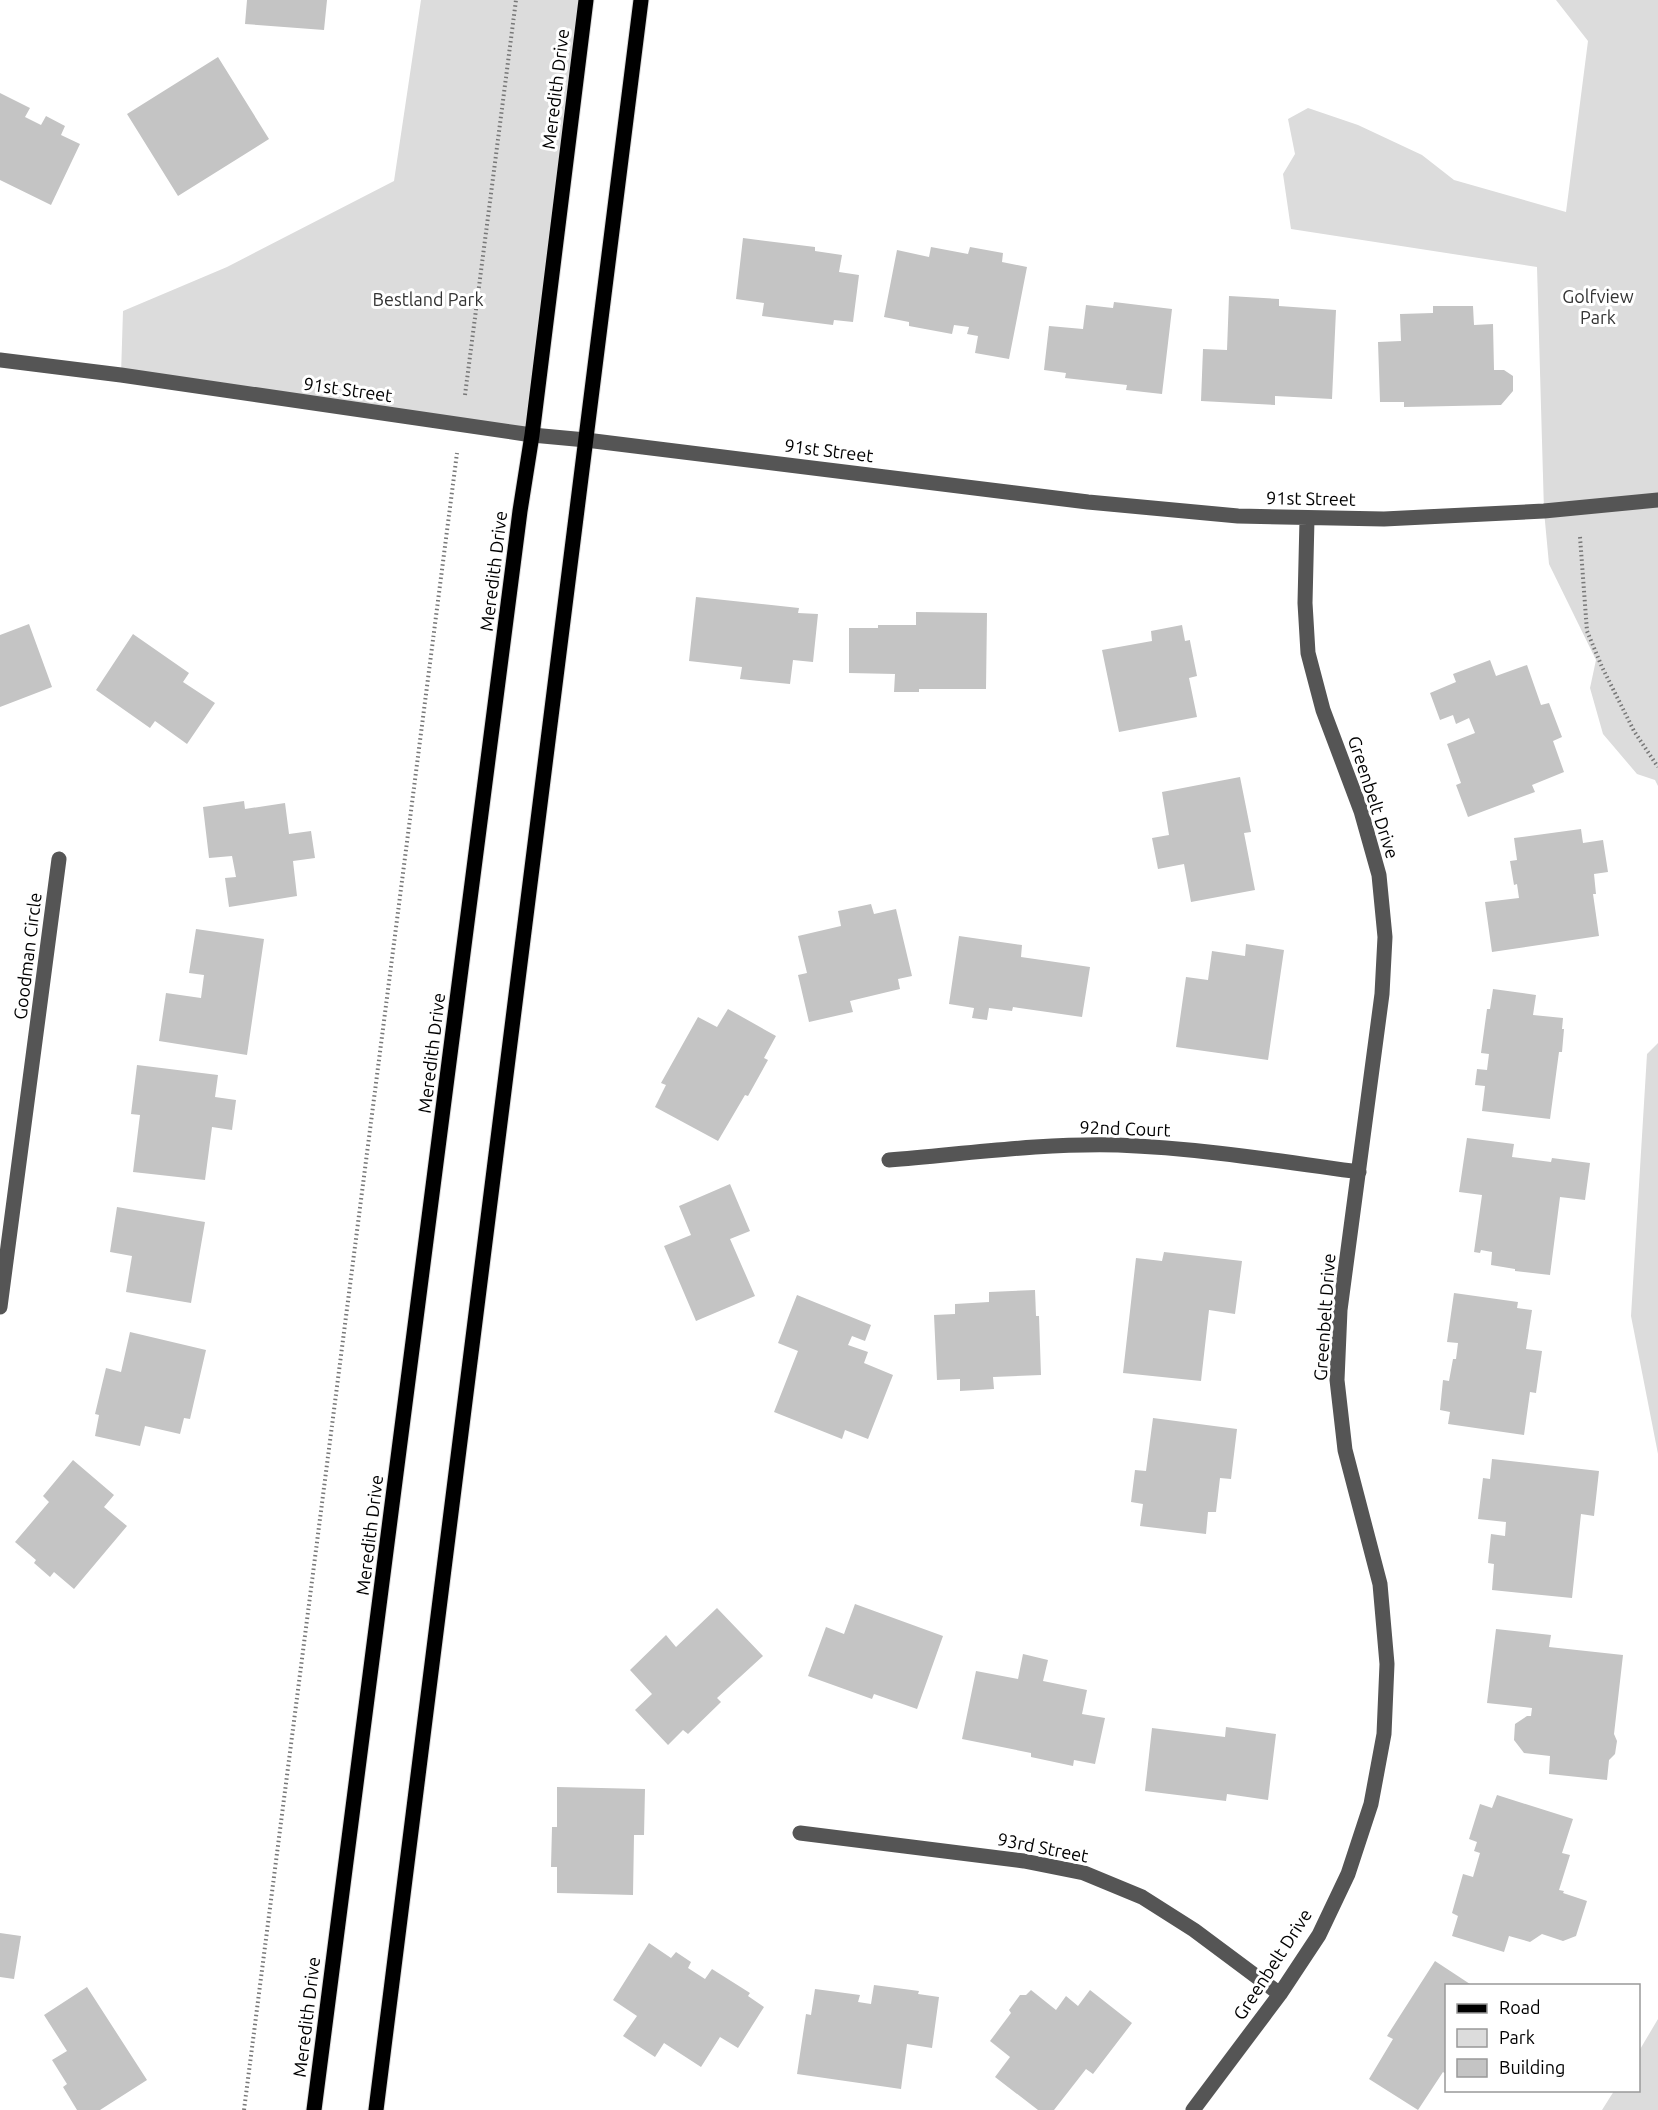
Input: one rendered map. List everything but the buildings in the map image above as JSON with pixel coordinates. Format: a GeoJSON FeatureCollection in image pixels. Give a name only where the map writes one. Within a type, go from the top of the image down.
{"type":"FeatureCollection","features":[{"type":"Feature","properties":{"kind":"main road","name":"Meredith Drive"},"geometry":{"type":"LineString","coordinates":[[314,2110],[520,510],[532,435],[586,0]]}},
{"type":"Feature","properties":{"kind":"main road"},"geometry":{"type":"LineString","coordinates":[[376,2110],[641,0]]}},
{"type":"Feature","properties":{"kind":"street","name":"91st Street"},"geometry":{"type":"LineString","coordinates":[[0,360],[532,435],[1088,502],[1238,516],[1384,519],[1544,511],[1658,500]]}},
{"type":"Feature","properties":{"kind":"street","name":"Greenbelt Drive"},"geometry":{"type":"LineString","coordinates":[[1192,2110],[1280,1994],[1319,1935],[1348,1874],[1371,1804],[1384,1734],[1388,1664],[1380,1584],[1345,1450],[1337,1380],[1340,1310],[1382,994],[1385,937],[1379,875],[1361,811],[1323,711],[1308,653],[1305,603],[1307,519]]}},
{"type":"Feature","properties":{"kind":"street","name":"Goodman Circle"},"geometry":{"type":"LineString","coordinates":[[0,1308],[59,859]]}},
{"type":"Feature","properties":{"kind":"street","name":"92nd Court"},"geometry":{"type":"LineString","coordinates":[[889,1160],[1042,1147],[1117,1145],[1204,1151],[1359,1172]]}},
{"type":"Feature","properties":{"kind":"street","name":"93rd Street"},"geometry":{"type":"LineString","coordinates":[[800,1833],[1024,1861],[1084,1874],[1142,1897],[1194,1930],[1280,1994]]}},
{"type":"Feature","properties":{"kind":"path"},"geometry":{"type":"LineString","coordinates":[[244,2110],[516,0]]}},
{"type":"Feature","properties":{"kind":"path"},"geometry":{"type":"LineString","coordinates":[[1578,508],[1587,631],[1634,731],[1658,767]]}},
{"type":"Feature","properties":{"kind":"green space","name":"Bestland Park"},"geometry":{"type":"Polygon","coordinates":[[[421,0],[586,0],[532,435],[121,375],[123,311],[227,267],[394,181],[421,0]]]}},
{"type":"Feature","properties":{"kind":"green space","name":"Golfview Park"},"geometry":{"type":"Polygon","coordinates":[[[1556,0],[1658,0],[1658,786],[1655,780],[1637,774],[1603,734],[1590,688],[1596,660],[1549,564],[1544,511],[1537,267],[1291,229],[1283,174],[1295,154],[1288,119],[1308,108],[1358,125],[1422,155],[1454,180],[1566,212],[1588,41],[1556,0]]]}},
{"type":"Feature","properties":{"kind":"green space"},"geometry":{"type":"Polygon","coordinates":[[[1658,1043],[1658,1454],[1631,1316],[1647,1054],[1658,1043]]]}},
{"type":"Feature","properties":{"kind":"green space"},"geometry":{"type":"Polygon","coordinates":[[[1658,2019],[1658,2110],[1602,2110],[1613,2092],[1640,2092],[1640,2049],[1658,2019]]]}}]}
